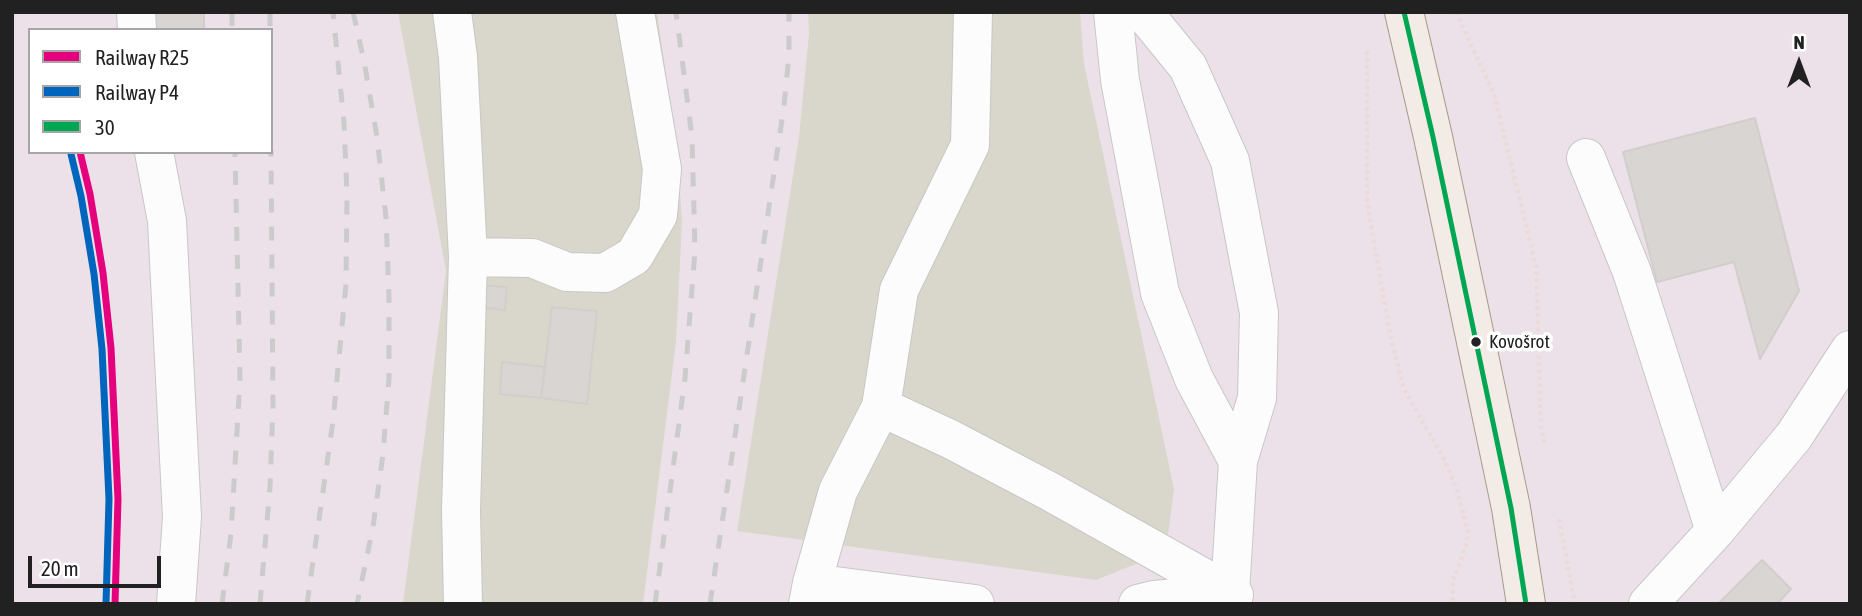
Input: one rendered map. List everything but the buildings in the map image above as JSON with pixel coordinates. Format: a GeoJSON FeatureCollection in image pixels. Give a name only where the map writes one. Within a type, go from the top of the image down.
{"type":"FeatureCollection","features":[{"type":"Feature","properties":{"kind":"main road"},"geometry":{"type":"LineString","coordinates":[[1404,12],[1511,508],[1526,604]]}},
{"type":"Feature","properties":{"kind":"lane"},"geometry":{"type":"LineString","coordinates":[[452,12],[458,57],[468,257],[461,511],[463,604]]}},
{"type":"Feature","properties":{"kind":"lane"},"geometry":{"type":"LineString","coordinates":[[468,257],[532,258],[567,272],[605,273],[634,256],[658,215],[662,169],[635,12]]}},
{"type":"Feature","properties":{"kind":"lane"},"geometry":{"type":"LineString","coordinates":[[973,12],[970,145],[898,290],[881,407],[838,491],[810,593],[975,604]]}},
{"type":"Feature","properties":{"kind":"lane"},"geometry":{"type":"LineString","coordinates":[[1113,12],[1120,80],[1160,293],[1194,379],[1238,461]]}},
{"type":"Feature","properties":{"kind":"lane"},"geometry":{"type":"LineString","coordinates":[[1143,12],[1188,67],[1230,161],[1259,313],[1257,398],[1238,461],[1237,600]]}},
{"type":"Feature","properties":{"kind":"lane"},"geometry":{"type":"LineString","coordinates":[[154,154],[167,221],[182,517],[176,604]]}},
{"type":"Feature","properties":{"kind":"lane"},"geometry":{"type":"LineString","coordinates":[[1586,158],[1632,272],[1715,531]]}},
{"type":"Feature","properties":{"kind":"lane"},"geometry":{"type":"LineString","coordinates":[[1648,604],[1715,531],[1794,436],[1850,350]]}},
{"type":"Feature","properties":{"kind":"lane"},"geometry":{"type":"LineString","coordinates":[[881,407],[950,439],[1049,491],[1237,600]]}},
{"type":"Feature","properties":{"kind":"lane"},"geometry":{"type":"LineString","coordinates":[[1138,604],[1154,600],[1237,600]]}},
{"type":"Feature","properties":{"kind":"path"},"geometry":{"type":"LineString","coordinates":[[1456,12],[1494,94],[1536,266],[1541,428],[1546,451]]}},
{"type":"Feature","properties":{"kind":"path"},"geometry":{"type":"LineString","coordinates":[[1367,47],[1367,202],[1391,339],[1404,389],[1445,461],[1457,490],[1468,531],[1467,543],[1453,580],[1453,604]]}},
{"type":"Feature","properties":{"kind":"path"},"geometry":{"type":"LineString","coordinates":[[1558,511],[1575,604]]}},
{"type":"Feature","properties":{"kind":"shaded area"},"geometry":{"type":"Polygon","coordinates":[[[12,12],[1850,12],[1850,604],[12,604],[12,12]]]}},
{"type":"Feature","properties":{"kind":"shaded area"},"geometry":{"type":"Polygon","coordinates":[[[398,12],[657,12],[677,150],[682,221],[676,342],[643,604],[403,604],[446,271],[398,12]]]}},
{"type":"Feature","properties":{"kind":"shaded area"},"geometry":{"type":"Polygon","coordinates":[[[808,12],[1080,12],[1084,64],[1174,489],[1168,535],[1143,561],[1096,580],[737,531],[799,137],[809,34],[808,12]]]}},
{"type":"Feature","properties":{"kind":"railway"},"geometry":{"type":"LineString","coordinates":[[232,12],[232,28]]}},
{"type":"Feature","properties":{"kind":"railway"},"geometry":{"type":"LineString","coordinates":[[270,12],[270,28]]}},
{"type":"Feature","properties":{"kind":"railway"},"geometry":{"type":"LineString","coordinates":[[307,604],[333,421],[346,284],[344,123],[333,12]]}},
{"type":"Feature","properties":{"kind":"railway"},"geometry":{"type":"LineString","coordinates":[[353,12],[377,137],[386,218],[389,297],[389,379],[383,454],[373,527],[357,604]]}},
{"type":"Feature","properties":{"kind":"railway"},"geometry":{"type":"LineString","coordinates":[[655,604],[685,378],[695,250],[692,137],[676,12]]}},
{"type":"Feature","properties":{"kind":"railway"},"geometry":{"type":"LineString","coordinates":[[710,604],[784,106],[789,55],[789,12]]}},
{"type":"Feature","properties":{"kind":"railway"},"geometry":{"type":"LineString","coordinates":[[222,604],[231,534],[240,379],[235,154]]}},
{"type":"Feature","properties":{"kind":"railway"},"geometry":{"type":"LineString","coordinates":[[260,604],[270,487],[273,405],[271,154]]}},
{"type":"Feature","properties":{"kind":"rail line","name":"P4"},"geometry":{"type":"LineString","coordinates":[[71,154],[94,274],[102,349],[109,499],[106,604]]}},
{"type":"Feature","properties":{"kind":"rail line","name":"R25"},"geometry":{"type":"LineString","coordinates":[[80,154],[103,273],[111,348],[118,499],[115,604]]}},
{"type":"Feature","properties":{"kind":"transit line","name":"30"},"geometry":{"type":"LineString","coordinates":[[1404,12],[1511,508],[1526,604]]}},
{"type":"Feature","properties":{"kind":"place","name":"Kovošrot"},"geometry":{"type":"Point","coordinates":[1476,342]}}]}
